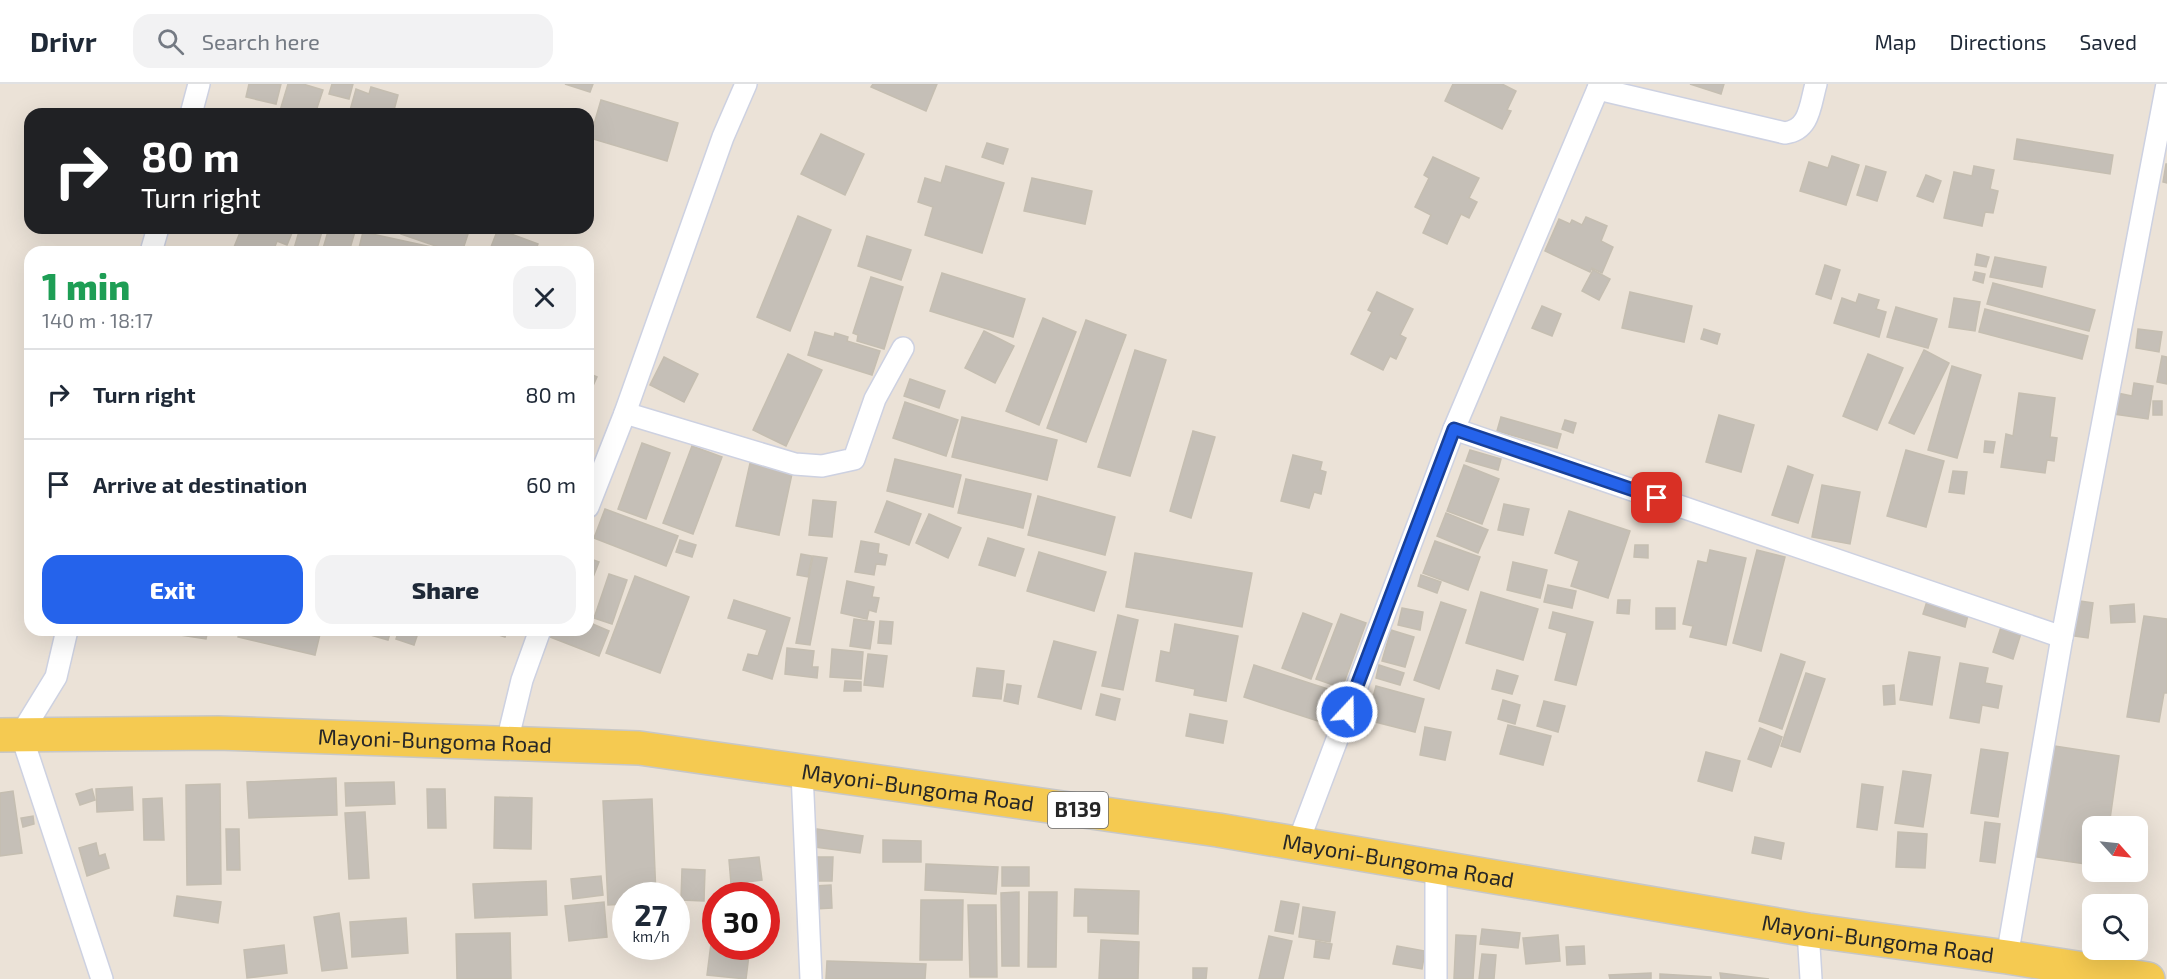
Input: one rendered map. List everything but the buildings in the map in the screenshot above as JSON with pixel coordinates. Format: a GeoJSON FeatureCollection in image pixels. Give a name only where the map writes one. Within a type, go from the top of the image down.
{"type":"FeatureCollection","features":[{"type":"Feature","properties":{"kind":"main road","name":"Mayoni-Bungoma Road"},"geometry":{"type":"LineString","coordinates":[[11,734],[218,733],[639,748],[1298,843],[1808,930],[2148,979]]}},
{"type":"Feature","properties":{"kind":"street"},"geometry":{"type":"LineString","coordinates":[[193,108],[200,84]]}},
{"type":"Feature","properties":{"kind":"street"},"geometry":{"type":"LineString","coordinates":[[594,492],[625,413],[723,137],[746,84]]}},
{"type":"Feature","properties":{"kind":"street"},"geometry":{"type":"LineString","coordinates":[[1298,843],[1454,429],[1599,86],[1785,133],[1795,132],[1802,127],[1816,84]]}},
{"type":"Feature","properties":{"kind":"street"},"geometry":{"type":"LineString","coordinates":[[2007,957],[2062,637],[2167,84]]}},
{"type":"Feature","properties":{"kind":"street"},"geometry":{"type":"LineString","coordinates":[[625,413],[795,464],[822,466],[854,459],[874,399],[903,348]]}},
{"type":"Feature","properties":{"kind":"street"},"geometry":{"type":"LineString","coordinates":[[1454,429],[2062,637]]}},
{"type":"Feature","properties":{"kind":"street"},"geometry":{"type":"LineString","coordinates":[[66,636],[56,677],[11,734],[102,979]]}},
{"type":"Feature","properties":{"kind":"street"},"geometry":{"type":"LineString","coordinates":[[507,742],[522,680],[538,636]]}},
{"type":"Feature","properties":{"kind":"street"},"geometry":{"type":"LineString","coordinates":[[802,771],[811,979]]}},
{"type":"Feature","properties":{"kind":"street"},"geometry":{"type":"LineString","coordinates":[[1436,868],[1436,979]]}},
{"type":"Feature","properties":{"kind":"street"},"geometry":{"type":"LineString","coordinates":[[1808,930],[1811,979]]}},
{"type":"Feature","properties":{"kind":"route"},"geometry":{"type":"LineString","coordinates":[[1347,712],[1454,429],[1657,498]]}}]}
